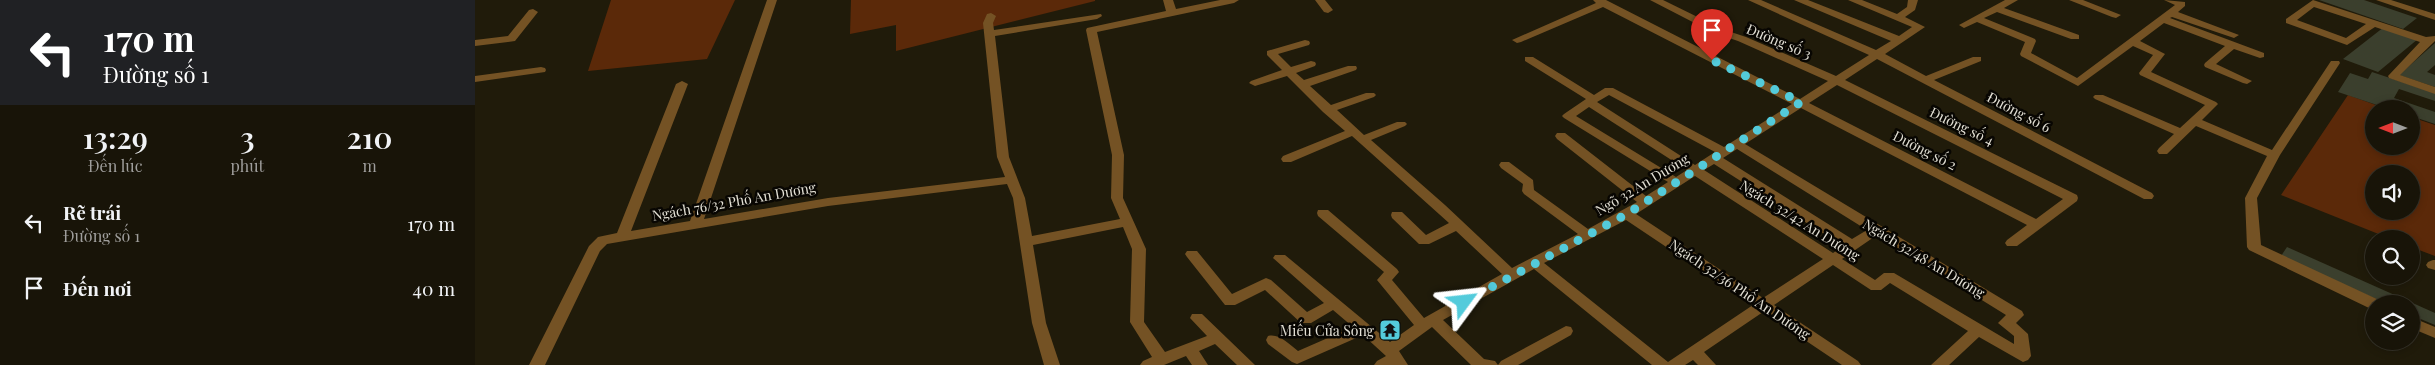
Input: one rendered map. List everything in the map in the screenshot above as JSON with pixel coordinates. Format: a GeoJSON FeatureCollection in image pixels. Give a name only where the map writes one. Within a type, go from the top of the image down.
{"type":"FeatureCollection","features":[{"type":"Feature","properties":{"kind":"street"},"geometry":{"type":"LineString","coordinates":[[696,224],[772,0]]}},
{"type":"Feature","properties":{"kind":"street"},"geometry":{"type":"LineString","coordinates":[[1168,0],[1172,13]]}},
{"type":"Feature","properties":{"kind":"street"},"geometry":{"type":"LineString","coordinates":[[1216,338],[1155,362],[1137,322],[1139,249],[1117,198],[1118,155],[1091,30],[1234,0]]}},
{"type":"Feature","properties":{"kind":"street"},"geometry":{"type":"LineString","coordinates":[[1320,0],[1328,10]]}},
{"type":"Feature","properties":{"kind":"street","name":"Đường số 3"},"geometry":{"type":"LineString","coordinates":[[1655,0],[1718,31],[1742,39],[1838,81]]}},
{"type":"Feature","properties":{"kind":"street","name":"Đường số 6"},"geometry":{"type":"LineString","coordinates":[[1753,0],[1876,54],[2148,196]]}},
{"type":"Feature","properties":{"kind":"street"},"geometry":{"type":"LineString","coordinates":[[1799,0],[1899,40]]}},
{"type":"Feature","properties":{"kind":"street"},"geometry":{"type":"LineString","coordinates":[[1853,0],[1898,18],[1912,8],[1913,0]]}},
{"type":"Feature","properties":{"kind":"street"},"geometry":{"type":"LineString","coordinates":[[1964,25],[2013,0]]}},
{"type":"Feature","properties":{"kind":"street"},"geometry":{"type":"LineString","coordinates":[[2074,0],[2116,15]]}},
{"type":"Feature","properties":{"kind":"street"},"geometry":{"type":"LineString","coordinates":[[1977,19],[2031,42],[2025,54],[2078,83],[2182,4],[2169,0]]}},
{"type":"Feature","properties":{"kind":"street"},"geometry":{"type":"LineString","coordinates":[[2381,0],[2435,17]]}},
{"type":"Feature","properties":{"kind":"street"},"geometry":{"type":"LineString","coordinates":[[1517,40],[1600,1]]}},
{"type":"Feature","properties":{"kind":"street","name":"Đường số 2"},"geometry":{"type":"LineString","coordinates":[[1600,1],[1694,51],[1801,102],[2036,224]]}},
{"type":"Feature","properties":{"kind":"street"},"geometry":{"type":"LineString","coordinates":[[2373,23],[2347,42],[2290,21],[2313,3],[2431,40]]}},
{"type":"Feature","properties":{"kind":"street"},"geometry":{"type":"LineString","coordinates":[[1997,9],[2075,37]]}},
{"type":"Feature","properties":{"kind":"street"},"geometry":{"type":"LineString","coordinates":[[475,43],[511,39],[533,12]]}},
{"type":"Feature","properties":{"kind":"street"},"geometry":{"type":"LineString","coordinates":[[991,16],[988,23],[1003,157],[1019,198],[1039,324],[1052,365]]}},
{"type":"Feature","properties":{"kind":"street"},"geometry":{"type":"LineString","coordinates":[[989,34],[1097,16]]}},
{"type":"Feature","properties":{"kind":"street"},"geometry":{"type":"LineString","coordinates":[[2167,16],[2234,35]]}},
{"type":"Feature","properties":{"kind":"street"},"geometry":{"type":"LineString","coordinates":[[2167,16],[2231,46],[2260,54]]}},
{"type":"Feature","properties":{"kind":"street","name":"Ngõ 32 An Dương"},"geometry":{"type":"LineString","coordinates":[[1382,365],[1396,357],[1428,323],[1534,262],[1627,214],[1920,27],[1898,18]]}},
{"type":"Feature","properties":{"kind":"street"},"geometry":{"type":"LineString","coordinates":[[2431,40],[2393,76],[2435,91]]}},
{"type":"Feature","properties":{"kind":"street"},"geometry":{"type":"LineString","coordinates":[[2133,42],[2160,54],[2144,73],[2211,104],[2163,151]]}},
{"type":"Feature","properties":{"kind":"street"},"geometry":{"type":"LineString","coordinates":[[1305,43],[1271,53],[1327,110],[1417,187],[1511,275]]}},
{"type":"Feature","properties":{"kind":"street"},"geometry":{"type":"LineString","coordinates":[[2231,46],[2209,65],[2247,81]]}},
{"type":"Feature","properties":{"kind":"street","name":"Ngách 32/42 An Dương"},"geometry":{"type":"LineString","coordinates":[[1529,59],[1693,171],[1875,287],[1889,276],[1979,330]]}},
{"type":"Feature","properties":{"kind":"street"},"geometry":{"type":"LineString","coordinates":[[1925,80],[1977,59]]}},
{"type":"Feature","properties":{"kind":"street"},"geometry":{"type":"LineString","coordinates":[[2335,63],[2274,155],[2251,198],[2254,247],[2365,300]]}},
{"type":"Feature","properties":{"kind":"street"},"geometry":{"type":"LineString","coordinates":[[1255,83],[1311,64]]}},
{"type":"Feature","properties":{"kind":"street"},"geometry":{"type":"LineString","coordinates":[[1301,85],[1352,68]]}},
{"type":"Feature","properties":{"kind":"street"},"geometry":{"type":"LineString","coordinates":[[475,79],[541,70]]}},
{"type":"Feature","properties":{"kind":"street","name":"Đường số 4"},"geometry":{"type":"LineString","coordinates":[[1838,81],[2072,198],[2036,224]]}},
{"type":"Feature","properties":{"kind":"street"},"geometry":{"type":"LineString","coordinates":[[622,237],[682,84]]}},
{"type":"Feature","properties":{"kind":"street"},"geometry":{"type":"LineString","coordinates":[[1676,182],[1567,116],[1609,90],[1719,155],[1853,246]]}},
{"type":"Feature","properties":{"kind":"street"},"geometry":{"type":"LineString","coordinates":[[1327,110],[1370,95]]}},
{"type":"Feature","properties":{"kind":"street"},"geometry":{"type":"LineString","coordinates":[[2099,97],[2181,133]]}},
{"type":"Feature","properties":{"kind":"street"},"geometry":{"type":"LineString","coordinates":[[2194,121],[2274,155]]}},
{"type":"Feature","properties":{"kind":"street"},"geometry":{"type":"LineString","coordinates":[[1287,159],[1401,124]]}},
{"type":"Feature","properties":{"kind":"street"},"geometry":{"type":"LineString","coordinates":[[1561,136],[1646,202]]}},
{"type":"Feature","properties":{"kind":"street","name":"Ngách 32/48 An Dương"},"geometry":{"type":"LineString","coordinates":[[1737,144],[2017,315],[2005,324],[2021,334],[2023,356],[1979,330]]}},
{"type":"Feature","properties":{"kind":"street"},"geometry":{"type":"LineString","coordinates":[[1505,165],[1529,183],[1528,192],[1587,235]]}},
{"type":"Feature","properties":{"kind":"street","name":"Ngách 76/32 Phố An Dương"},"geometry":{"type":"LineString","coordinates":[[537,365],[594,249],[603,240],[827,202],[1012,180]]}},
{"type":"Feature","properties":{"kind":"street"},"geometry":{"type":"LineString","coordinates":[[1323,212],[1391,272],[1384,280],[1428,323],[1480,364],[1490,365]]}},
{"type":"Feature","properties":{"kind":"street","name":"Ngách 32/36 Phố An Dương"},"geometry":{"type":"LineString","coordinates":[[1627,214],[1853,365]]}},
{"type":"Feature","properties":{"kind":"street"},"geometry":{"type":"LineString","coordinates":[[1397,215],[1424,241],[1457,225]]}},
{"type":"Feature","properties":{"kind":"street"},"geometry":{"type":"LineString","coordinates":[[1026,242],[1128,222]]}},
{"type":"Feature","properties":{"kind":"street"},"geometry":{"type":"LineString","coordinates":[[2012,243],[2036,224]]}},
{"type":"Feature","properties":{"kind":"street"},"geometry":{"type":"LineString","coordinates":[[1674,365],[1765,306],[1876,230]]}},
{"type":"Feature","properties":{"kind":"street"},"geometry":{"type":"LineString","coordinates":[[1192,254],[1230,301],[1266,283],[1307,319],[1335,303]]}},
{"type":"Feature","properties":{"kind":"street"},"geometry":{"type":"LineString","coordinates":[[1280,258],[1365,328],[1396,357]]}},
{"type":"Feature","properties":{"kind":"street"},"geometry":{"type":"LineString","coordinates":[[1534,262],[1662,365]]}},
{"type":"Feature","properties":{"kind":"street"},"geometry":{"type":"LineString","coordinates":[[1197,318],[1216,338],[1247,365]]}},
{"type":"Feature","properties":{"kind":"street"},"geometry":{"type":"LineString","coordinates":[[2420,326],[2435,333]]}},
{"type":"Feature","properties":{"kind":"street"},"geometry":{"type":"LineString","coordinates":[[1273,340],[1297,358],[1365,328]]}},
{"type":"Feature","properties":{"kind":"street"},"geometry":{"type":"LineString","coordinates":[[1939,365],[1979,330]]}},
{"type":"Feature","properties":{"kind":"street"},"geometry":{"type":"LineString","coordinates":[[1506,365],[1567,331]]}},
{"type":"Feature","properties":{"kind":"street"},"geometry":{"type":"LineString","coordinates":[[1190,349],[1200,365]]}},
{"type":"Feature","properties":{"kind":"street"},"geometry":{"type":"LineString","coordinates":[[1694,352],[1708,365]]}},
{"type":"Feature","properties":{"kind":"shaded area"},"geometry":{"type":"Polygon","coordinates":[[[611,0],[735,0],[707,59],[588,71],[611,0]]]}},
{"type":"Feature","properties":{"kind":"shaded area"},"geometry":{"type":"Polygon","coordinates":[[[851,0],[1095,1],[896,51],[896,25],[850,34],[851,0]]]}},
{"type":"Feature","properties":{"kind":"shaded area"},"geometry":{"type":"Polygon","coordinates":[[[2348,95],[2365,101],[2365,155],[2420,155],[2420,120],[2435,125],[2435,256],[2420,250],[2420,230],[2368,230],[2281,195],[2348,95]]]}},
{"type":"Feature","properties":{"kind":"building"},"geometry":{"type":"Polygon","coordinates":[[[2319,0],[2364,0],[2417,18],[2403,29],[2319,0]]]}},
{"type":"Feature","properties":{"kind":"building"},"geometry":{"type":"Polygon","coordinates":[[[2384,27],[2418,39],[2378,72],[2343,59],[2384,27]]]}},
{"type":"Feature","properties":{"kind":"building"},"geometry":{"type":"Polygon","coordinates":[[[2435,43],[2435,65],[2427,72],[2435,75],[2435,87],[2399,75],[2435,43]]]}},
{"type":"Feature","properties":{"kind":"building"},"geometry":{"type":"Polygon","coordinates":[[[2372,72],[2435,93],[2435,101],[2399,89],[2394,98],[2400,100],[2365,101],[2338,92],[2350,73],[2368,79],[2372,72]]]}},
{"type":"Feature","properties":{"kind":"building"},"geometry":{"type":"Polygon","coordinates":[[[2420,107],[2435,112],[2435,124],[2420,119],[2420,107]]]}},
{"type":"Feature","properties":{"kind":"building"},"geometry":{"type":"Polygon","coordinates":[[[2287,247],[2365,282],[2365,285],[2372,285],[2395,295],[2367,295],[2281,256],[2287,247]]]}},
{"type":"Feature","properties":{"kind":"building"},"geometry":{"type":"Polygon","coordinates":[[[2420,306],[2435,313],[2435,325],[2420,319],[2420,306]]]}},
{"type":"Feature","properties":{"kind":"place","name":"Miếu Cửa Sông"},"geometry":{"type":"Point","coordinates":[1390,330]}},
{"type":"Feature","properties":{"kind":"route"},"geometry":{"type":"LineString","coordinates":[[1464,302],[1627,214],[1801,102],[1712,60]]}}]}
